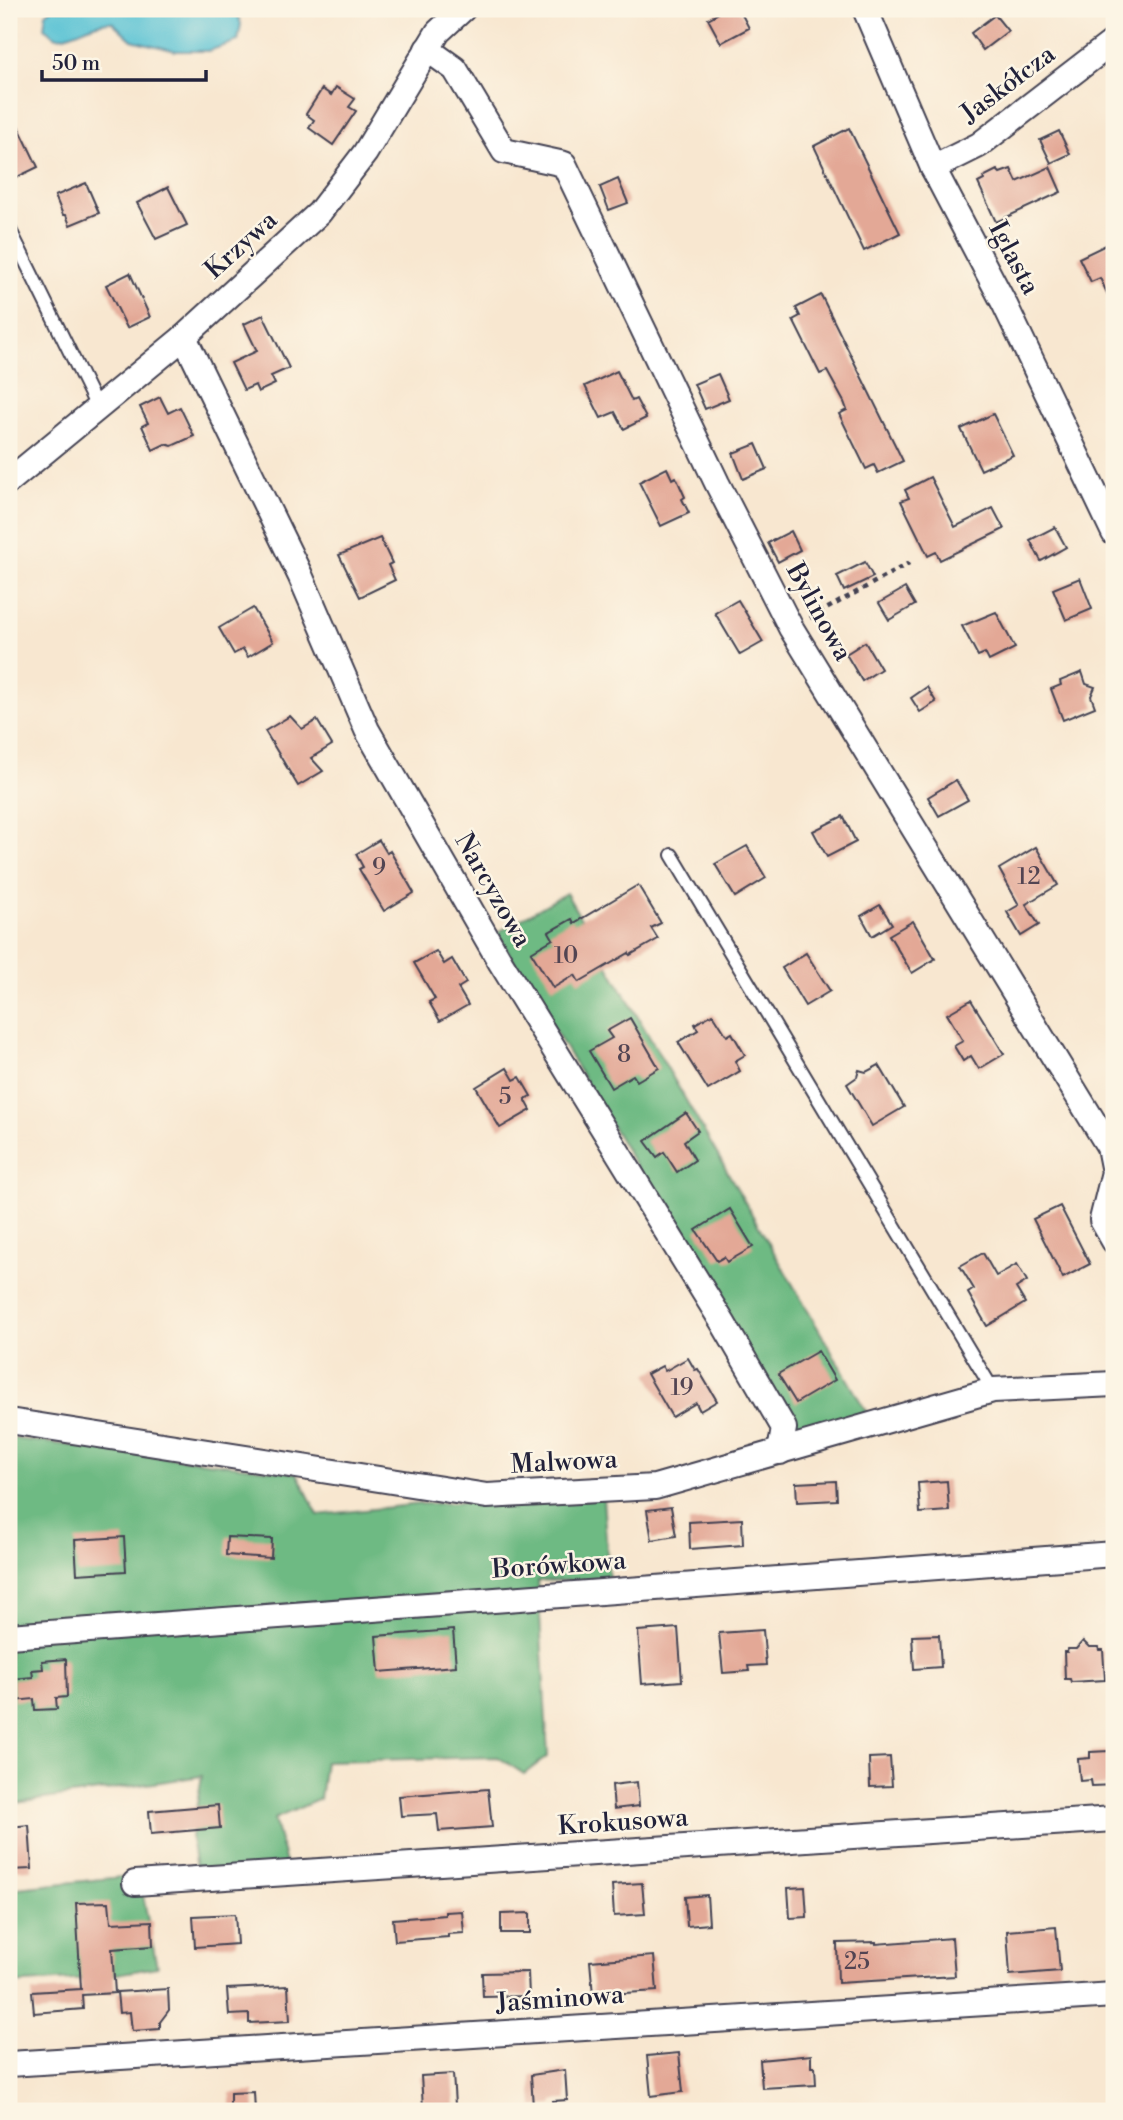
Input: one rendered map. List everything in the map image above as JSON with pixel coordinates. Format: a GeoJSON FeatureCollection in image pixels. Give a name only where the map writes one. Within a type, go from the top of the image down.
{"type":"FeatureCollection","features":[{"type":"Feature","properties":{"kind":"street","name":"Krzywa"},"geometry":{"type":"LineString","coordinates":[[9,481],[184,337],[319,213],[365,153],[438,32],[463,9]]}},
{"type":"Feature","properties":{"kind":"street","name":"Iglasta"},"geometry":{"type":"LineString","coordinates":[[865,9],[933,168],[1005,305],[1114,533]]}},
{"type":"Feature","properties":{"kind":"street","name":"Jaskółcza"},"geometry":{"type":"LineString","coordinates":[[933,168],[979,145],[1114,41]]}},
{"type":"Feature","properties":{"kind":"street","name":"Bylinowa"},"geometry":{"type":"LineString","coordinates":[[427,49],[455,69],[504,151],[564,164],[717,483],[791,628],[1112,1146],[1114,1172],[1102,1220],[1114,1241]]}},
{"type":"Feature","properties":{"kind":"street","name":"Narcyzowa"},"geometry":{"type":"LineString","coordinates":[[184,337],[300,575],[367,730],[500,963],[716,1311],[784,1428],[780,1452]]}},
{"type":"Feature","properties":{"kind":"street","name":"Malwowa"},"geometry":{"type":"LineString","coordinates":[[9,1421],[486,1496],[655,1487],[993,1390],[1114,1384]]}},
{"type":"Feature","properties":{"kind":"street","name":"Borówkowa"},"geometry":{"type":"LineString","coordinates":[[9,1636],[1114,1554]]}},
{"type":"Feature","properties":{"kind":"street","name":"Krokusowa"},"geometry":{"type":"LineString","coordinates":[[135,1883],[1114,1819]]}},
{"type":"Feature","properties":{"kind":"street","name":"Jaśminowa"},"geometry":{"type":"LineString","coordinates":[[9,2064],[1114,1995]]}},
{"type":"Feature","properties":{"kind":"lane"},"geometry":{"type":"LineString","coordinates":[[9,228],[99,409]]}},
{"type":"Feature","properties":{"kind":"lane"},"geometry":{"type":"LineString","coordinates":[[672,855],[993,1390]]}},
{"type":"Feature","properties":{"kind":"path"},"geometry":{"type":"LineString","coordinates":[[791,628],[909,563]]}},
{"type":"Feature","properties":{"kind":"green space"},"geometry":{"type":"Polygon","coordinates":[[[566,893],[867,1413],[796,1435],[497,933],[566,893]]]}},
{"type":"Feature","properties":{"kind":"green space"},"geometry":{"type":"Polygon","coordinates":[[[9,1438],[297,1473],[318,1515],[420,1504],[603,1498],[609,1580],[538,1581],[548,1756],[524,1774],[498,1757],[325,1761],[320,1799],[274,1819],[287,1867],[198,1881],[191,1837],[202,1776],[9,1804],[9,1438]]]}},
{"type":"Feature","properties":{"kind":"green space"},"geometry":{"type":"Polygon","coordinates":[[[139,1875],[157,1967],[89,1979],[9,1984],[9,1889],[139,1875]]]}},
{"type":"Feature","properties":{"kind":"water"},"geometry":{"type":"Polygon","coordinates":[[[52,9],[236,9],[241,24],[238,41],[208,51],[176,51],[132,40],[112,22],[57,37],[44,28],[46,13],[52,9]]]}},
{"type":"Feature","properties":{"kind":"building"},"geometry":{"type":"Polygon","coordinates":[[[714,9],[739,9],[749,28],[721,43],[708,19],[717,14],[714,9]]]}},
{"type":"Feature","properties":{"kind":"building"},"geometry":{"type":"Polygon","coordinates":[[[995,15],[1008,31],[983,50],[971,33],[995,15]]]}},
{"type":"Feature","properties":{"kind":"building"},"geometry":{"type":"Polygon","coordinates":[[[336,87],[355,99],[349,107],[356,111],[333,145],[309,128],[314,120],[306,114],[322,89],[331,95],[336,87]]]}},
{"type":"Feature","properties":{"kind":"building"},"geometry":{"type":"Polygon","coordinates":[[[9,107],[38,167],[9,181],[9,107]]]}},
{"type":"Feature","properties":{"kind":"building"},"geometry":{"type":"Polygon","coordinates":[[[849,128],[900,233],[864,251],[814,146],[849,128]]]}},
{"type":"Feature","properties":{"kind":"building"},"geometry":{"type":"Polygon","coordinates":[[[1059,131],[1070,154],[1051,163],[1040,140],[1059,131]]]}},
{"type":"Feature","properties":{"kind":"building"},"geometry":{"type":"Polygon","coordinates":[[[1050,167],[1061,192],[996,222],[978,183],[984,180],[983,177],[997,170],[1000,173],[1011,169],[1017,182],[1050,167]]]}},
{"type":"Feature","properties":{"kind":"building"},"geometry":{"type":"Polygon","coordinates":[[[618,179],[628,203],[609,210],[600,187],[618,179]]]}},
{"type":"Feature","properties":{"kind":"building"},"geometry":{"type":"Polygon","coordinates":[[[86,183],[99,213],[70,225],[55,196],[86,183]]]}},
{"type":"Feature","properties":{"kind":"building"},"geometry":{"type":"Polygon","coordinates":[[[168,187],[187,225],[156,239],[137,203],[168,187]]]}},
{"type":"Feature","properties":{"kind":"building"},"geometry":{"type":"Polygon","coordinates":[[[1114,241],[1114,308],[1100,278],[1091,282],[1079,258],[1114,241]]]}},
{"type":"Feature","properties":{"kind":"building"},"geometry":{"type":"Polygon","coordinates":[[[130,273],[150,317],[127,328],[106,285],[130,273]]]}},
{"type":"Feature","properties":{"kind":"building"},"geometry":{"type":"Polygon","coordinates":[[[821,295],[903,461],[878,473],[874,465],[866,469],[839,414],[847,410],[844,402],[827,371],[820,374],[793,320],[800,316],[796,308],[821,295]]]}},
{"type":"Feature","properties":{"kind":"building"},"geometry":{"type":"Polygon","coordinates":[[[263,315],[289,368],[271,376],[275,384],[258,392],[255,385],[244,390],[231,363],[257,351],[244,324],[263,315]]]}},
{"type":"Feature","properties":{"kind":"building"},"geometry":{"type":"Polygon","coordinates":[[[617,371],[632,401],[636,399],[646,418],[624,429],[615,412],[601,418],[585,386],[617,371]]]}},
{"type":"Feature","properties":{"kind":"building"},"geometry":{"type":"Polygon","coordinates":[[[718,374],[729,399],[705,409],[694,384],[718,374]]]}},
{"type":"Feature","properties":{"kind":"building"},"geometry":{"type":"Polygon","coordinates":[[[160,397],[168,413],[180,407],[194,436],[172,446],[165,444],[153,450],[142,426],[148,423],[140,407],[160,397]]]}},
{"type":"Feature","properties":{"kind":"building"},"geometry":{"type":"Polygon","coordinates":[[[993,414],[1013,455],[981,470],[961,429],[993,414]]]}},
{"type":"Feature","properties":{"kind":"building"},"geometry":{"type":"Polygon","coordinates":[[[756,444],[767,469],[743,479],[733,453],[756,444]]]}},
{"type":"Feature","properties":{"kind":"building"},"geometry":{"type":"Polygon","coordinates":[[[667,468],[672,479],[676,477],[689,513],[661,526],[639,482],[667,468]]]}},
{"type":"Feature","properties":{"kind":"building"},"geometry":{"type":"Polygon","coordinates":[[[930,477],[955,527],[993,508],[1004,529],[940,560],[936,552],[928,556],[901,501],[909,498],[905,490],[930,477]]]}},
{"type":"Feature","properties":{"kind":"building"},"geometry":{"type":"Polygon","coordinates":[[[1055,527],[1066,547],[1041,561],[1030,540],[1055,527]]]}},
{"type":"Feature","properties":{"kind":"building"},"geometry":{"type":"Polygon","coordinates":[[[791,531],[800,550],[778,562],[768,543],[791,531]]]}},
{"type":"Feature","properties":{"kind":"building"},"geometry":{"type":"Polygon","coordinates":[[[380,538],[392,563],[388,565],[395,580],[360,597],[339,555],[380,538]]]}},
{"type":"Feature","properties":{"kind":"building"},"geometry":{"type":"Polygon","coordinates":[[[865,562],[873,577],[844,591],[837,576],[865,562]]]}},
{"type":"Feature","properties":{"kind":"building"},"geometry":{"type":"Polygon","coordinates":[[[1080,578],[1092,609],[1066,620],[1053,589],[1080,578]]]}},
{"type":"Feature","properties":{"kind":"building"},"geometry":{"type":"Polygon","coordinates":[[[905,588],[915,605],[889,620],[879,603],[905,588]]]}},
{"type":"Feature","properties":{"kind":"building"},"geometry":{"type":"Polygon","coordinates":[[[738,600],[763,642],[740,655],[715,613],[738,600]]]}},
{"type":"Feature","properties":{"kind":"building"},"geometry":{"type":"Polygon","coordinates":[[[253,608],[273,642],[248,657],[243,649],[234,654],[219,628],[253,608]]]}},
{"type":"Feature","properties":{"kind":"building"},"geometry":{"type":"Polygon","coordinates":[[[996,612],[1015,648],[989,661],[985,653],[978,656],[962,626],[996,612]]]}},
{"type":"Feature","properties":{"kind":"building"},"geometry":{"type":"Polygon","coordinates":[[[865,642],[881,669],[862,681],[846,654],[865,642]]]}},
{"type":"Feature","properties":{"kind":"building"},"geometry":{"type":"Polygon","coordinates":[[[1082,672],[1086,684],[1095,687],[1091,696],[1095,707],[1063,720],[1051,689],[1061,685],[1060,681],[1082,672]]]}},
{"type":"Feature","properties":{"kind":"building"},"geometry":{"type":"Polygon","coordinates":[[[927,687],[936,702],[920,712],[911,698],[927,687]]]}},
{"type":"Feature","properties":{"kind":"building"},"geometry":{"type":"Polygon","coordinates":[[[290,716],[302,729],[317,720],[332,745],[311,758],[323,771],[298,786],[265,731],[290,716]]]}},
{"type":"Feature","properties":{"kind":"building"},"geometry":{"type":"Polygon","coordinates":[[[956,780],[968,800],[939,816],[928,797],[956,780]]]}},
{"type":"Feature","properties":{"kind":"building"},"geometry":{"type":"Polygon","coordinates":[[[843,816],[856,842],[827,857],[813,831],[843,816]]]}},
{"type":"Feature","properties":{"kind":"building"},"geometry":{"type":"Polygon","coordinates":[[[379,840],[387,853],[390,851],[414,893],[384,911],[359,869],[363,867],[356,854],[379,840]]]}},
{"type":"Feature","properties":{"kind":"building"},"geometry":{"type":"Polygon","coordinates":[[[747,846],[766,878],[735,897],[715,864],[747,846]]]}},
{"type":"Feature","properties":{"kind":"building"},"geometry":{"type":"Polygon","coordinates":[[[1036,847],[1058,885],[1026,904],[1039,925],[1021,936],[1007,912],[1019,905],[999,869],[1036,847]]]}},
{"type":"Feature","properties":{"kind":"building"},"geometry":{"type":"Polygon","coordinates":[[[638,885],[661,923],[651,928],[658,939],[579,982],[575,975],[553,988],[531,952],[553,939],[549,932],[572,919],[574,923],[638,885]]]}},
{"type":"Feature","properties":{"kind":"building"},"geometry":{"type":"Polygon","coordinates":[[[880,905],[892,924],[872,936],[861,916],[880,905]]]}},
{"type":"Feature","properties":{"kind":"building"},"geometry":{"type":"Polygon","coordinates":[[[913,921],[935,959],[912,973],[889,935],[913,921]]]}},
{"type":"Feature","properties":{"kind":"building"},"geometry":{"type":"Polygon","coordinates":[[[436,951],[444,964],[452,959],[466,983],[458,988],[468,1005],[440,1021],[429,1002],[435,999],[414,963],[436,951]]]}},
{"type":"Feature","properties":{"kind":"building"},"geometry":{"type":"Polygon","coordinates":[[[806,953],[830,991],[805,1006],[782,968],[806,953]]]}},
{"type":"Feature","properties":{"kind":"building"},"geometry":{"type":"Polygon","coordinates":[[[971,1000],[1004,1054],[979,1069],[971,1056],[963,1061],[954,1046],[963,1041],[947,1014],[971,1000]]]}},
{"type":"Feature","properties":{"kind":"building"},"geometry":{"type":"Polygon","coordinates":[[[713,1014],[727,1036],[732,1033],[745,1055],[735,1061],[740,1071],[708,1090],[678,1042],[698,1030],[695,1024],[713,1014]]]}},
{"type":"Feature","properties":{"kind":"building"},"geometry":{"type":"Polygon","coordinates":[[[630,1018],[659,1068],[637,1081],[633,1075],[611,1088],[589,1051],[612,1038],[607,1031],[630,1018]]]}},
{"type":"Feature","properties":{"kind":"building"},"geometry":{"type":"Polygon","coordinates":[[[879,1065],[904,1107],[872,1126],[847,1084],[857,1077],[859,1070],[866,1072],[879,1065]]]}},
{"type":"Feature","properties":{"kind":"building"},"geometry":{"type":"Polygon","coordinates":[[[507,1068],[514,1080],[520,1077],[531,1096],[525,1099],[531,1110],[500,1128],[476,1087],[507,1068]]]}},
{"type":"Feature","properties":{"kind":"building"},"geometry":{"type":"Polygon","coordinates":[[[686,1113],[698,1131],[684,1141],[695,1160],[677,1172],[664,1152],[657,1157],[645,1141],[686,1113]]]}},
{"type":"Feature","properties":{"kind":"building"},"geometry":{"type":"Polygon","coordinates":[[[1060,1206],[1090,1264],[1063,1278],[1033,1219],[1060,1206]]]}},
{"type":"Feature","properties":{"kind":"building"},"geometry":{"type":"Polygon","coordinates":[[[730,1209],[753,1247],[727,1262],[724,1257],[717,1261],[696,1230],[730,1209]]]}},
{"type":"Feature","properties":{"kind":"building"},"geometry":{"type":"Polygon","coordinates":[[[983,1253],[996,1276],[1017,1264],[1027,1281],[1016,1288],[1025,1303],[987,1326],[968,1293],[974,1289],[960,1266],[983,1253]]]}},
{"type":"Feature","properties":{"kind":"building"},"geometry":{"type":"Polygon","coordinates":[[[818,1351],[835,1380],[796,1403],[778,1374],[818,1351]]]}},
{"type":"Feature","properties":{"kind":"building"},"geometry":{"type":"Polygon","coordinates":[[[688,1358],[695,1370],[698,1369],[717,1401],[700,1411],[696,1403],[672,1417],[647,1374],[662,1366],[665,1371],[688,1358]]]}},
{"type":"Feature","properties":{"kind":"building"},"geometry":{"type":"Polygon","coordinates":[[[836,1481],[837,1500],[797,1502],[796,1483],[836,1481]]]}},
{"type":"Feature","properties":{"kind":"building"},"geometry":{"type":"Polygon","coordinates":[[[947,1481],[949,1511],[920,1513],[918,1483],[947,1481]]]}},
{"type":"Feature","properties":{"kind":"building"},"geometry":{"type":"Polygon","coordinates":[[[671,1507],[676,1536],[652,1540],[647,1510],[671,1507]]]}},
{"type":"Feature","properties":{"kind":"building"},"geometry":{"type":"Polygon","coordinates":[[[742,1519],[743,1545],[690,1549],[689,1522],[742,1519]]]}},
{"type":"Feature","properties":{"kind":"building"},"geometry":{"type":"Polygon","coordinates":[[[124,1537],[126,1571],[77,1574],[75,1540],[124,1537]]]}},
{"type":"Feature","properties":{"kind":"building"},"geometry":{"type":"Polygon","coordinates":[[[227,1537],[272,1539],[271,1558],[226,1555],[227,1537]]]}},
{"type":"Feature","properties":{"kind":"building"},"geometry":{"type":"Polygon","coordinates":[[[678,1628],[682,1681],[642,1684],[638,1631],[678,1628]]]}},
{"type":"Feature","properties":{"kind":"building"},"geometry":{"type":"Polygon","coordinates":[[[453,1630],[456,1666],[379,1672],[376,1636],[453,1630]]]}},
{"type":"Feature","properties":{"kind":"building"},"geometry":{"type":"Polygon","coordinates":[[[763,1630],[766,1665],[748,1666],[749,1671],[723,1673],[719,1633],[763,1630]]]}},
{"type":"Feature","properties":{"kind":"building"},"geometry":{"type":"Polygon","coordinates":[[[939,1635],[941,1667],[914,1669],[912,1636],[939,1635]]]}},
{"type":"Feature","properties":{"kind":"building"},"geometry":{"type":"Polygon","coordinates":[[[1083,1641],[1089,1647],[1103,1650],[1105,1680],[1071,1682],[1070,1679],[1065,1679],[1064,1652],[1076,1649],[1083,1641]]]}},
{"type":"Feature","properties":{"kind":"building"},"geometry":{"type":"Polygon","coordinates":[[[66,1659],[67,1697],[56,1698],[57,1709],[35,1710],[34,1699],[14,1701],[13,1679],[33,1677],[32,1670],[43,1669],[42,1661],[66,1659]]]}},
{"type":"Feature","properties":{"kind":"building"},"geometry":{"type":"Polygon","coordinates":[[[1109,1751],[1110,1760],[1114,1760],[1114,1785],[1092,1786],[1091,1780],[1080,1781],[1078,1759],[1090,1758],[1090,1752],[1109,1751]]]}},
{"type":"Feature","properties":{"kind":"building"},"geometry":{"type":"Polygon","coordinates":[[[890,1757],[892,1786],[870,1787],[869,1758],[890,1757]]]}},
{"type":"Feature","properties":{"kind":"building"},"geometry":{"type":"Polygon","coordinates":[[[637,1782],[639,1806],[614,1809],[612,1785],[637,1782]]]}},
{"type":"Feature","properties":{"kind":"building"},"geometry":{"type":"Polygon","coordinates":[[[488,1789],[492,1827],[439,1831],[437,1814],[401,1816],[399,1796],[488,1789]]]}},
{"type":"Feature","properties":{"kind":"building"},"geometry":{"type":"Polygon","coordinates":[[[218,1805],[220,1828],[151,1834],[149,1811],[218,1805]]]}},
{"type":"Feature","properties":{"kind":"building"},"geometry":{"type":"Polygon","coordinates":[[[29,1825],[32,1869],[9,1870],[9,1827],[29,1825]]]}},
{"type":"Feature","properties":{"kind":"building"},"geometry":{"type":"Polygon","coordinates":[[[642,1883],[645,1914],[614,1916],[612,1885],[642,1883]]]}},
{"type":"Feature","properties":{"kind":"building"},"geometry":{"type":"Polygon","coordinates":[[[805,1887],[807,1917],[790,1918],[788,1888],[805,1887]]]}},
{"type":"Feature","properties":{"kind":"building"},"geometry":{"type":"Polygon","coordinates":[[[707,1895],[709,1924],[687,1926],[685,1897],[707,1895]]]}},
{"type":"Feature","properties":{"kind":"building"},"geometry":{"type":"Polygon","coordinates":[[[109,1902],[111,1923],[152,1921],[153,1946],[112,1949],[115,1993],[82,1995],[83,2009],[34,2013],[32,1992],[81,1989],[76,1903],[109,1902]]]}},
{"type":"Feature","properties":{"kind":"building"},"geometry":{"type":"Polygon","coordinates":[[[462,1911],[464,1933],[448,1934],[448,1937],[395,1941],[393,1919],[462,1911]]]}},
{"type":"Feature","properties":{"kind":"building"},"geometry":{"type":"Polygon","coordinates":[[[530,1913],[530,1933],[501,1933],[501,1914],[530,1913]]]}},
{"type":"Feature","properties":{"kind":"building"},"geometry":{"type":"Polygon","coordinates":[[[235,1914],[237,1944],[195,1947],[193,1916],[235,1914]]]}},
{"type":"Feature","properties":{"kind":"building"},"geometry":{"type":"Polygon","coordinates":[[[1056,1927],[1060,1971],[1010,1975],[1007,1931],[1056,1927]]]}},
{"type":"Feature","properties":{"kind":"building"},"geometry":{"type":"Polygon","coordinates":[[[952,1938],[955,1976],[838,1983],[837,1943],[876,1944],[952,1938]]]}},
{"type":"Feature","properties":{"kind":"building"},"geometry":{"type":"Polygon","coordinates":[[[654,1956],[657,1991],[593,1995],[590,1961],[654,1956]]]}},
{"type":"Feature","properties":{"kind":"building"},"geometry":{"type":"Polygon","coordinates":[[[528,1972],[529,1996],[483,1997],[482,1973],[528,1972]]]}},
{"type":"Feature","properties":{"kind":"building"},"geometry":{"type":"Polygon","coordinates":[[[288,1986],[290,2021],[249,2023],[249,2014],[229,2015],[227,1989],[288,1986]]]}},
{"type":"Feature","properties":{"kind":"building"},"geometry":{"type":"Polygon","coordinates":[[[168,1989],[169,2010],[160,2022],[160,2029],[132,2031],[130,2012],[119,2013],[117,1992],[168,1989]]]}},
{"type":"Feature","properties":{"kind":"building"},"geometry":{"type":"Polygon","coordinates":[[[679,2053],[683,2092],[651,2096],[647,2056],[679,2053]]]}},
{"type":"Feature","properties":{"kind":"building"},"geometry":{"type":"Polygon","coordinates":[[[811,2055],[816,2085],[762,2088],[760,2060],[811,2055]]]}},
{"type":"Feature","properties":{"kind":"building"},"geometry":{"type":"Polygon","coordinates":[[[565,2070],[567,2100],[533,2107],[531,2075],[565,2070]]]}},
{"type":"Feature","properties":{"kind":"building"},"geometry":{"type":"Polygon","coordinates":[[[453,2074],[455,2105],[423,2107],[421,2076],[453,2074]]]}},
{"type":"Feature","properties":{"kind":"building"},"geometry":{"type":"Polygon","coordinates":[[[254,2092],[255,2111],[230,2111],[230,2093],[254,2092]]]}}]}
